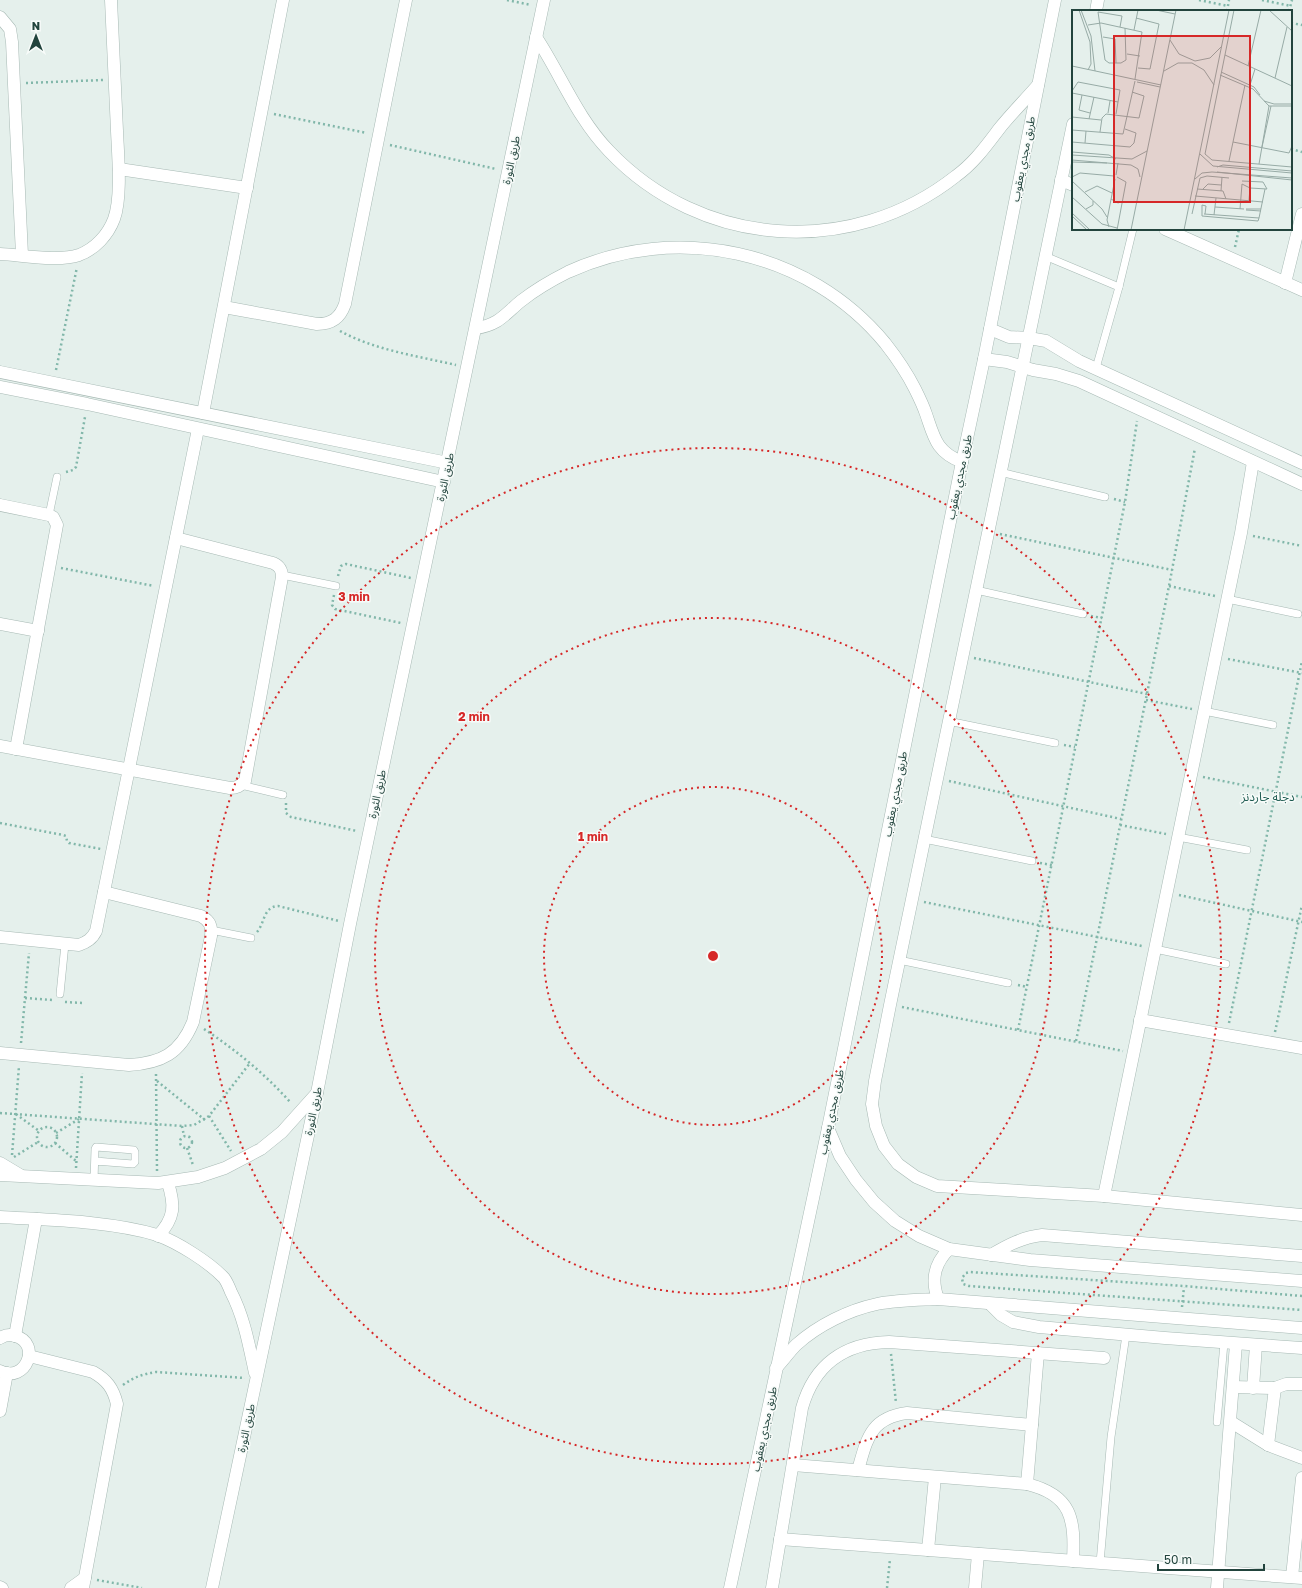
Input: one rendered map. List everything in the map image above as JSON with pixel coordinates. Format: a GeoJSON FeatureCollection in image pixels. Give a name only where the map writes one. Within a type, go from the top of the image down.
{"type":"FeatureCollection","features":[{"type":"Feature","properties":{"kind":"street"},"geometry":{"type":"LineString","coordinates":[[0,254],[64,259],[79,255],[91,249],[101,241],[109,230],[117,205],[118,169],[111,0]]}},
{"type":"Feature","properties":{"kind":"street"},"geometry":{"type":"LineString","coordinates":[[203,413],[283,0]]}},
{"type":"Feature","properties":{"kind":"street"},"geometry":{"type":"LineString","coordinates":[[224,307],[318,324],[325,324],[335,320],[342,314],[379,139],[406,0]]}},
{"type":"Feature","properties":{"kind":"street","name":"طريق مجدي يعقوب"},"geometry":{"type":"LineString","coordinates":[[730,1588],[828,1128],[962,462],[984,360],[1055,0]]}},
{"type":"Feature","properties":{"kind":"street"},"geometry":{"type":"LineString","coordinates":[[1096,10],[1098,0]]}},
{"type":"Feature","properties":{"kind":"street","name":"طريق الثورة"},"geometry":{"type":"LineString","coordinates":[[212,1588],[317,1093],[350,924],[544,4]]}},
{"type":"Feature","properties":{"kind":"street"},"geometry":{"type":"LineString","coordinates":[[0,17],[10,29],[22,255]]}},
{"type":"Feature","properties":{"kind":"street"},"geometry":{"type":"LineString","coordinates":[[536,37],[555,67],[579,112],[598,138],[625,167],[664,196],[700,213],[730,224],[777,232],[801,232],[849,227],[895,213],[917,203],[937,190],[975,161],[999,129],[1038,85]]}},
{"type":"Feature","properties":{"kind":"street"},"geometry":{"type":"LineString","coordinates":[[1072,129],[890,1005],[872,1104],[876,1126],[884,1146],[898,1164],[916,1177],[937,1186],[1104,1196],[1302,1216]]}},
{"type":"Feature","properties":{"kind":"street"},"geometry":{"type":"LineString","coordinates":[[118,169],[247,188]]}},
{"type":"Feature","properties":{"kind":"street"},"geometry":{"type":"LineString","coordinates":[[1061,180],[1072,185]]}},
{"type":"Feature","properties":{"kind":"street"},"geometry":{"type":"LineString","coordinates":[[1285,283],[1302,214]]}},
{"type":"Feature","properties":{"kind":"street"},"geometry":{"type":"LineString","coordinates":[[1167,230],[1302,290]]}},
{"type":"Feature","properties":{"kind":"street"},"geometry":{"type":"LineString","coordinates":[[476,328],[492,325],[499,321],[522,301],[544,285],[568,272],[592,262],[618,255],[672,247],[712,249],[751,256],[802,276],[847,306],[867,323],[893,354],[914,388],[926,412],[933,438],[937,444],[948,455],[962,462]]}},
{"type":"Feature","properties":{"kind":"street"},"geometry":{"type":"LineString","coordinates":[[990,329],[1009,337],[1046,341],[1070,356],[1302,463]]}},
{"type":"Feature","properties":{"kind":"street"},"geometry":{"type":"LineString","coordinates":[[984,360],[1007,362],[1033,370],[1068,377],[1302,484]]}},
{"type":"Feature","properties":{"kind":"street"},"geometry":{"type":"LineString","coordinates":[[0,372],[448,463]]}},
{"type":"Feature","properties":{"kind":"street"},"geometry":{"type":"LineString","coordinates":[[0,387],[87,404],[444,482]]}},
{"type":"Feature","properties":{"kind":"street"},"geometry":{"type":"LineString","coordinates":[[0,937],[79,945],[92,938],[96,931],[198,429]]}},
{"type":"Feature","properties":{"kind":"street"},"geometry":{"type":"LineString","coordinates":[[1104,1196],[1241,534],[1253,462]]}},
{"type":"Feature","properties":{"kind":"street"},"geometry":{"type":"LineString","coordinates":[[0,505],[49,515],[53,517],[57,525],[16,749]]}},
{"type":"Feature","properties":{"kind":"street"},"geometry":{"type":"LineString","coordinates":[[0,746],[230,788],[236,788],[245,781],[282,575],[280,568],[273,564],[176,538]]}},
{"type":"Feature","properties":{"kind":"street"},"geometry":{"type":"LineString","coordinates":[[0,624],[38,632]]}},
{"type":"Feature","properties":{"kind":"street"},"geometry":{"type":"LineString","coordinates":[[0,1053],[129,1065],[156,1061],[178,1046],[189,1032],[193,1022],[212,930],[210,924],[201,916],[104,892]]}},
{"type":"Feature","properties":{"kind":"street"},"geometry":{"type":"LineString","coordinates":[[1140,1020],[1302,1048]]}},
{"type":"Feature","properties":{"kind":"street"},"geometry":{"type":"LineString","coordinates":[[0,1175],[94,1181],[163,1183],[198,1177],[238,1162],[266,1144],[282,1132],[317,1093]]}},
{"type":"Feature","properties":{"kind":"street"},"geometry":{"type":"LineString","coordinates":[[828,1128],[840,1156],[856,1180],[874,1202],[895,1221],[919,1236],[949,1249],[1030,1260],[1302,1281]]}},
{"type":"Feature","properties":{"kind":"street"},"geometry":{"type":"LineString","coordinates":[[0,1163],[23,1177]]}},
{"type":"Feature","properties":{"kind":"street"},"geometry":{"type":"LineString","coordinates":[[158,1236],[166,1228],[171,1218],[173,1207],[172,1196],[163,1183]]}},
{"type":"Feature","properties":{"kind":"street"},"geometry":{"type":"LineString","coordinates":[[0,1216],[116,1227],[158,1236],[194,1253],[224,1279],[239,1307],[256,1379]]}},
{"type":"Feature","properties":{"kind":"street"},"geometry":{"type":"LineString","coordinates":[[14,1336],[36,1219]]}},
{"type":"Feature","properties":{"kind":"street"},"geometry":{"type":"LineString","coordinates":[[991,1255],[1028,1236],[1042,1235],[1302,1256]]}},
{"type":"Feature","properties":{"kind":"street"},"geometry":{"type":"LineString","coordinates":[[938,1299],[934,1286],[934,1272],[937,1263],[949,1249]]}},
{"type":"Feature","properties":{"kind":"street"},"geometry":{"type":"LineString","coordinates":[[776,1368],[796,1345],[821,1327],[844,1315],[876,1304],[907,1300],[938,1299],[1302,1328]]}},
{"type":"Feature","properties":{"kind":"street"},"geometry":{"type":"LineString","coordinates":[[990,1304],[1001,1315],[1013,1322],[1039,1327],[1236,1344],[1302,1348]]}},
{"type":"Feature","properties":{"kind":"street"},"geometry":{"type":"LineString","coordinates":[[0,1338],[7,1335],[19,1337],[26,1343],[29,1356],[24,1367],[20,1371],[4,1372],[0,1411]]}},
{"type":"Feature","properties":{"kind":"street"},"geometry":{"type":"LineString","coordinates":[[772,1588],[804,1402],[811,1384],[819,1373],[833,1359],[850,1349],[863,1345],[889,1342],[1104,1358]]}},
{"type":"Feature","properties":{"kind":"street"},"geometry":{"type":"LineString","coordinates":[[1217,1588],[1236,1344]]}},
{"type":"Feature","properties":{"kind":"street"},"geometry":{"type":"LineString","coordinates":[[1252,1388],[1256,1345]]}},
{"type":"Feature","properties":{"kind":"street"},"geometry":{"type":"LineString","coordinates":[[1027,1484],[1038,1353]]}},
{"type":"Feature","properties":{"kind":"street"},"geometry":{"type":"LineString","coordinates":[[29,1356],[93,1372],[110,1384],[117,1404],[84,1583],[70,1588]]}},
{"type":"Feature","properties":{"kind":"street"},"geometry":{"type":"LineString","coordinates":[[1233,1388],[1275,1388],[1286,1384],[1302,1384]]}},
{"type":"Feature","properties":{"kind":"street"},"geometry":{"type":"LineString","coordinates":[[1268,1445],[1275,1388]]}},
{"type":"Feature","properties":{"kind":"street"},"geometry":{"type":"LineString","coordinates":[[858,1470],[867,1439],[872,1431],[880,1423],[898,1414],[907,1413],[1032,1425]]}},
{"type":"Feature","properties":{"kind":"street"},"geometry":{"type":"LineString","coordinates":[[1231,1422],[1268,1445],[1302,1458]]}},
{"type":"Feature","properties":{"kind":"street"},"geometry":{"type":"LineString","coordinates":[[793,1465],[1027,1484],[1042,1488],[1055,1496],[1066,1508],[1072,1522],[1074,1538],[1073,1560]]}},
{"type":"Feature","properties":{"kind":"street"},"geometry":{"type":"LineString","coordinates":[[928,1550],[935,1477]]}},
{"type":"Feature","properties":{"kind":"street"},"geometry":{"type":"LineString","coordinates":[[780,1539],[1297,1577],[1302,1478]]}},
{"type":"Feature","properties":{"kind":"street"},"geometry":{"type":"LineString","coordinates":[[975,1588],[978,1554]]}},
{"type":"Feature","properties":{"kind":"lane"},"geometry":{"type":"LineString","coordinates":[[1096,368],[1133,230]]}},
{"type":"Feature","properties":{"kind":"lane"},"geometry":{"type":"LineString","coordinates":[[1045,256],[1119,286]]}},
{"type":"Feature","properties":{"kind":"lane"},"geometry":{"type":"LineString","coordinates":[[1000,472],[1105,497]]}},
{"type":"Feature","properties":{"kind":"lane"},"geometry":{"type":"LineString","coordinates":[[49,515],[57,477]]}},
{"type":"Feature","properties":{"kind":"lane"},"geometry":{"type":"LineString","coordinates":[[282,575],[336,586]]}},
{"type":"Feature","properties":{"kind":"lane"},"geometry":{"type":"LineString","coordinates":[[976,590],[1083,614]]}},
{"type":"Feature","properties":{"kind":"lane"},"geometry":{"type":"LineString","coordinates":[[1227,599],[1298,614]]}},
{"type":"Feature","properties":{"kind":"lane"},"geometry":{"type":"LineString","coordinates":[[1204,711],[1272,725]]}},
{"type":"Feature","properties":{"kind":"lane"},"geometry":{"type":"LineString","coordinates":[[948,721],[1055,743]]}},
{"type":"Feature","properties":{"kind":"lane"},"geometry":{"type":"LineString","coordinates":[[241,785],[283,795]]}},
{"type":"Feature","properties":{"kind":"lane"},"geometry":{"type":"LineString","coordinates":[[1178,837],[1247,850]]}},
{"type":"Feature","properties":{"kind":"lane"},"geometry":{"type":"LineString","coordinates":[[924,839],[1032,861]]}},
{"type":"Feature","properties":{"kind":"lane"},"geometry":{"type":"LineString","coordinates":[[212,930],[251,938]]}},
{"type":"Feature","properties":{"kind":"lane"},"geometry":{"type":"LineString","coordinates":[[60,994],[65,944]]}},
{"type":"Feature","properties":{"kind":"lane"},"geometry":{"type":"LineString","coordinates":[[1155,948],[1226,964]]}},
{"type":"Feature","properties":{"kind":"lane"},"geometry":{"type":"LineString","coordinates":[[899,960],[1008,983]]}},
{"type":"Feature","properties":{"kind":"lane"},"geometry":{"type":"LineString","coordinates":[[94,1181],[95,1148],[134,1150],[135,1152],[135,1162],[133,1164],[95,1161]]}},
{"type":"Feature","properties":{"kind":"lane"},"geometry":{"type":"LineString","coordinates":[[1100,1563],[1111,1437],[1126,1335]]}},
{"type":"Feature","properties":{"kind":"lane"},"geometry":{"type":"LineString","coordinates":[[1217,1422],[1224,1343]]}},
{"type":"Feature","properties":{"kind":"path"},"geometry":{"type":"LineString","coordinates":[[507,0],[544,4]]}},
{"type":"Feature","properties":{"kind":"path"},"geometry":{"type":"LineString","coordinates":[[1199,0],[1228,6]]}},
{"type":"Feature","properties":{"kind":"path"},"geometry":{"type":"LineString","coordinates":[[1227,10],[1229,0]]}},
{"type":"Feature","properties":{"kind":"path"},"geometry":{"type":"LineString","coordinates":[[1262,0],[1290,6]]}},
{"type":"Feature","properties":{"kind":"path"},"geometry":{"type":"LineString","coordinates":[[1289,10],[1292,0]]}},
{"type":"Feature","properties":{"kind":"path"},"geometry":{"type":"LineString","coordinates":[[1292,23],[1302,25]]}},
{"type":"Feature","properties":{"kind":"path"},"geometry":{"type":"LineString","coordinates":[[14,83],[115,80]]}},
{"type":"Feature","properties":{"kind":"path"},"geometry":{"type":"LineString","coordinates":[[261,112],[509,171]]}},
{"type":"Feature","properties":{"kind":"path"},"geometry":{"type":"LineString","coordinates":[[1292,149],[1302,152]]}},
{"type":"Feature","properties":{"kind":"path"},"geometry":{"type":"LineString","coordinates":[[1232,259],[1239,230]]}},
{"type":"Feature","properties":{"kind":"path"},"geometry":{"type":"LineString","coordinates":[[54,383],[79,255]]}},
{"type":"Feature","properties":{"kind":"path"},"geometry":{"type":"LineString","coordinates":[[325,324],[351,337],[379,347],[468,368]]}},
{"type":"Feature","properties":{"kind":"path"},"geometry":{"type":"LineString","coordinates":[[57,477],[65,472],[70,472],[76,467],[87,404]]}},
{"type":"Feature","properties":{"kind":"path"},"geometry":{"type":"LineString","coordinates":[[1018,1030],[1125,502],[1139,409]]}},
{"type":"Feature","properties":{"kind":"path"},"geometry":{"type":"LineString","coordinates":[[1076,1041],[1169,586],[1197,436]]}},
{"type":"Feature","properties":{"kind":"path"},"geometry":{"type":"LineString","coordinates":[[988,531],[1172,570]]}},
{"type":"Feature","properties":{"kind":"path"},"geometry":{"type":"LineString","coordinates":[[1241,534],[1302,546]]}},
{"type":"Feature","properties":{"kind":"path"},"geometry":{"type":"LineString","coordinates":[[413,626],[335,609],[332,604],[339,569],[343,564],[423,580]]}},
{"type":"Feature","properties":{"kind":"path"},"geometry":{"type":"LineString","coordinates":[[50,566],[166,588]]}},
{"type":"Feature","properties":{"kind":"path"},"geometry":{"type":"LineString","coordinates":[[1169,586],[1227,599]]}},
{"type":"Feature","properties":{"kind":"path"},"geometry":{"type":"LineString","coordinates":[[962,656],[1147,694]]}},
{"type":"Feature","properties":{"kind":"path"},"geometry":{"type":"LineString","coordinates":[[1216,657],[1301,673]]}},
{"type":"Feature","properties":{"kind":"path"},"geometry":{"type":"LineString","coordinates":[[1226,1035],[1275,792],[1301,673],[1302,661]]}},
{"type":"Feature","properties":{"kind":"path"},"geometry":{"type":"LineString","coordinates":[[1146,700],[1204,711]]}},
{"type":"Feature","properties":{"kind":"path"},"geometry":{"type":"LineString","coordinates":[[1191,774],[1302,797]]}},
{"type":"Feature","properties":{"kind":"path"},"geometry":{"type":"LineString","coordinates":[[936,779],[1121,819]]}},
{"type":"Feature","properties":{"kind":"path"},"geometry":{"type":"LineString","coordinates":[[283,795],[286,813],[290,817],[369,833]]}},
{"type":"Feature","properties":{"kind":"path"},"geometry":{"type":"LineString","coordinates":[[0,823],[63,835],[66,836],[69,843],[113,851]]}},
{"type":"Feature","properties":{"kind":"path"},"geometry":{"type":"LineString","coordinates":[[1120,825],[1178,837]]}},
{"type":"Feature","properties":{"kind":"path"},"geometry":{"type":"LineString","coordinates":[[1166,893],[1300,921]]}},
{"type":"Feature","properties":{"kind":"path"},"geometry":{"type":"LineString","coordinates":[[912,900],[1155,948]]}},
{"type":"Feature","properties":{"kind":"path"},"geometry":{"type":"LineString","coordinates":[[1273,1043],[1300,921],[1302,905]]}},
{"type":"Feature","properties":{"kind":"path"},"geometry":{"type":"LineString","coordinates":[[251,938],[258,931],[263,923],[265,914],[272,906],[278,906],[350,924]]}},
{"type":"Feature","properties":{"kind":"path"},"geometry":{"type":"LineString","coordinates":[[890,1005],[1133,1053]]}},
{"type":"Feature","properties":{"kind":"path"},"geometry":{"type":"LineString","coordinates":[[193,1022],[222,1041],[250,1063],[276,1086],[300,1112]]}},
{"type":"Feature","properties":{"kind":"path"},"geometry":{"type":"LineString","coordinates":[[75,1180],[83,1061]]}},
{"type":"Feature","properties":{"kind":"path"},"geometry":{"type":"LineString","coordinates":[[156,1061],[157,1124],[163,1183]]}},
{"type":"Feature","properties":{"kind":"path"},"geometry":{"type":"LineString","coordinates":[[0,1113],[182,1126],[194,1125],[205,1120],[209,1116],[250,1063]]}},
{"type":"Feature","properties":{"kind":"path"},"geometry":{"type":"LineString","coordinates":[[156,1080],[205,1120]]}},
{"type":"Feature","properties":{"kind":"path"},"geometry":{"type":"LineString","coordinates":[[15,1114],[40,1131]]}},
{"type":"Feature","properties":{"kind":"path"},"geometry":{"type":"LineString","coordinates":[[209,1116],[238,1162]]}},
{"type":"Feature","properties":{"kind":"path"},"geometry":{"type":"LineString","coordinates":[[56,1133],[79,1119]]}},
{"type":"Feature","properties":{"kind":"path"},"geometry":{"type":"LineString","coordinates":[[182,1126],[184,1136]]}},
{"type":"Feature","properties":{"kind":"path"},"geometry":{"type":"LineString","coordinates":[[49,1127],[53,1129],[57,1138],[55,1143],[52,1146],[47,1147],[42,1145],[39,1142],[38,1136],[40,1131],[49,1127]]}},
{"type":"Feature","properties":{"kind":"path"},"geometry":{"type":"LineString","coordinates":[[184,1136],[191,1138],[192,1142],[191,1146],[187,1148],[182,1148],[179,1144],[180,1139],[184,1136]]}},
{"type":"Feature","properties":{"kind":"path"},"geometry":{"type":"LineString","coordinates":[[12,1158],[39,1142]]}},
{"type":"Feature","properties":{"kind":"path"},"geometry":{"type":"LineString","coordinates":[[55,1143],[77,1162]]}},
{"type":"Feature","properties":{"kind":"path"},"geometry":{"type":"LineString","coordinates":[[187,1148],[198,1177]]}},
{"type":"Feature","properties":{"kind":"path"},"geometry":{"type":"LineString","coordinates":[[1302,1296],[1184,1286],[970,1272],[966,1273],[962,1278],[963,1284],[969,1286],[1302,1310]]}},
{"type":"Feature","properties":{"kind":"path"},"geometry":{"type":"LineString","coordinates":[[1180,1318],[1186,1272]]}},
{"type":"Feature","properties":{"kind":"path"},"geometry":{"type":"LineString","coordinates":[[889,1342],[898,1414]]}},
{"type":"Feature","properties":{"kind":"path"},"geometry":{"type":"LineString","coordinates":[[114,1394],[123,1385],[144,1373],[156,1372],[256,1379]]}},
{"type":"Feature","properties":{"kind":"path"},"geometry":{"type":"LineString","coordinates":[[887,1588],[891,1547]]}},
{"type":"Feature","properties":{"kind":"path"},"geometry":{"type":"LineString","coordinates":[[84,1583],[142,1588]]}},
{"type":"Feature","properties":{"kind":"district","name":"دجلة جاردنز"},"geometry":{"type":"Point","coordinates":[1268,797]}}]}
